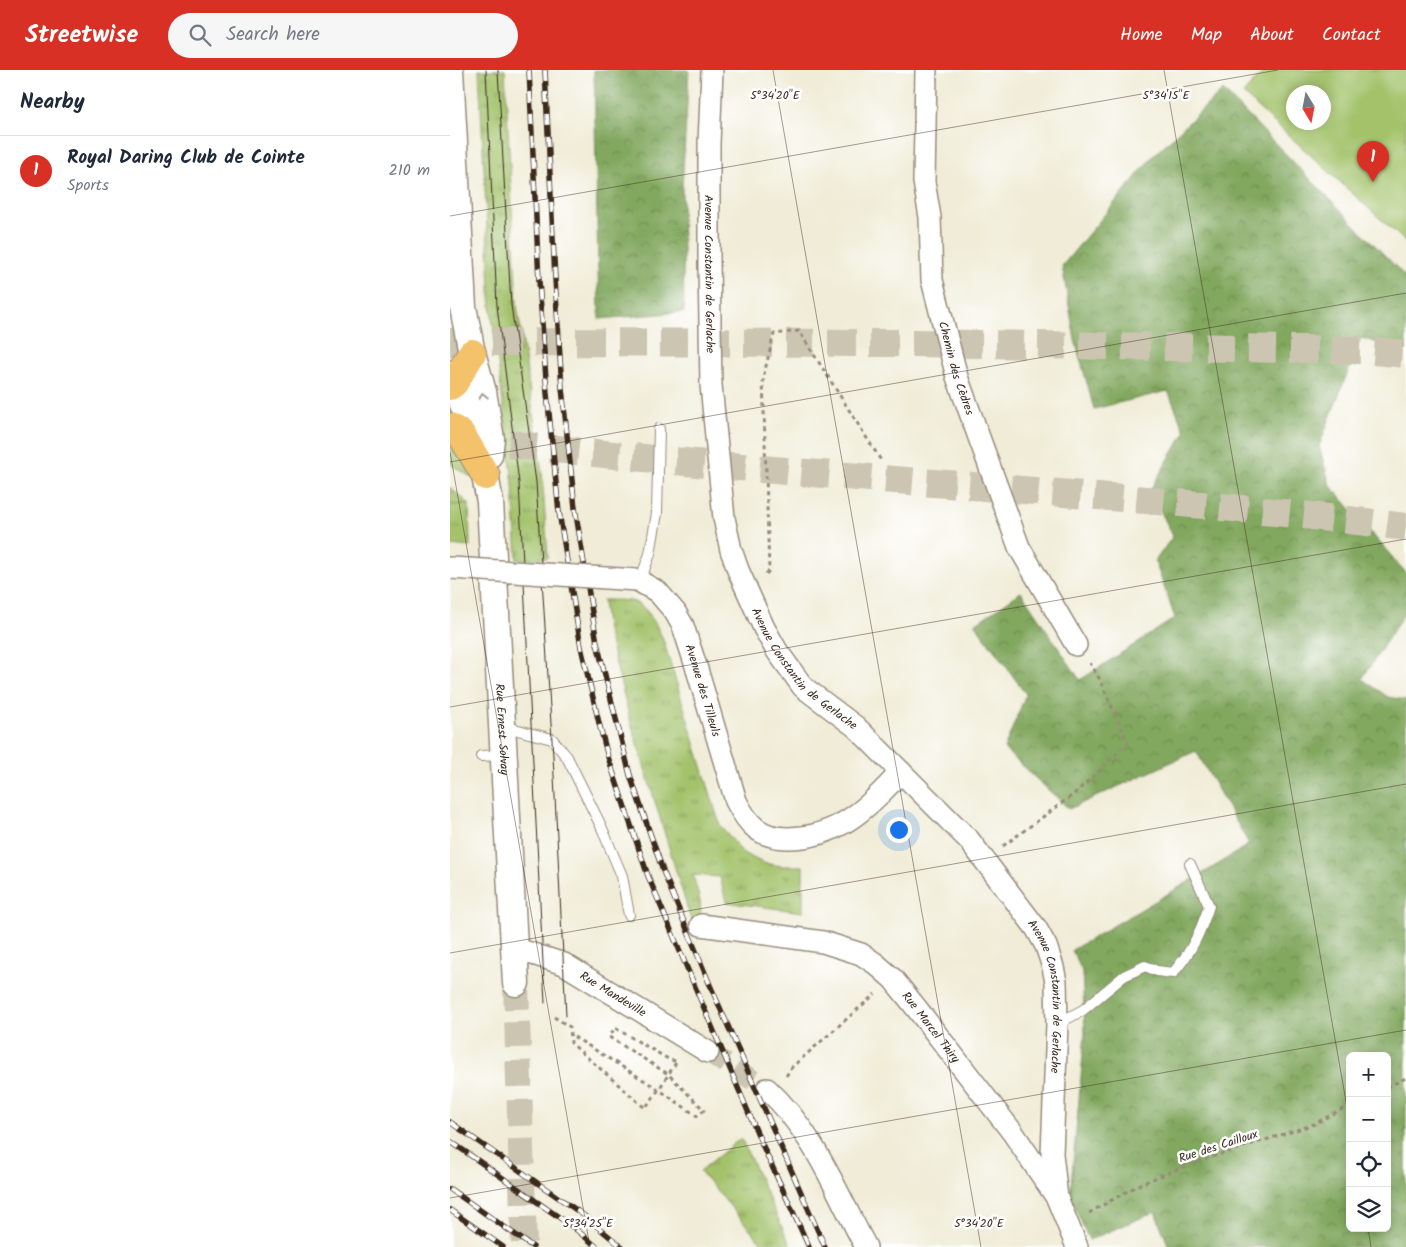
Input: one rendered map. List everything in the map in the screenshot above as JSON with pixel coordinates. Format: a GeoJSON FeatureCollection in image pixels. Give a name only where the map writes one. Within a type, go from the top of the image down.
{"type":"FeatureCollection","features":[{"type":"Feature","properties":{"kind":"highway"},"geometry":{"type":"LineString","coordinates":[[451,381],[472,353]]}},
{"type":"Feature","properties":{"kind":"highway"},"geometry":{"type":"LineString","coordinates":[[450,427],[461,434],[486,476]]}},
{"type":"Feature","properties":{"kind":"street","name":"Rue Ernest Solvay"},"geometry":{"type":"LineString","coordinates":[[450,70],[463,307],[491,439],[486,476]]}},
{"type":"Feature","properties":{"kind":"street","name":"Avenue Constantin de Gerlache"},"geometry":{"type":"LineString","coordinates":[[712,70],[709,144],[711,385],[724,518],[730,550],[746,591],[764,628],[777,651],[803,687],[856,727],[968,840],[1036,928],[1046,946],[1056,982],[1058,1024],[1052,1154],[1057,1198]]}},
{"type":"Feature","properties":{"kind":"street","name":"Chemin des Cèdres"},"geometry":{"type":"LineString","coordinates":[[926,70],[924,182],[930,217],[932,280],[957,377],[1020,547],[1076,645]]}},
{"type":"Feature","properties":{"kind":"street","name":"Rue Ernest Solvay"},"geometry":{"type":"LineString","coordinates":[[451,381],[486,476],[490,502],[502,726],[492,755],[514,948],[516,984]]}},
{"type":"Feature","properties":{"kind":"street"},"geometry":{"type":"LineString","coordinates":[[459,569],[639,580]]}},
{"type":"Feature","properties":{"kind":"street","name":"Avenue des Tilleuls"},"geometry":{"type":"LineString","coordinates":[[639,580],[658,592],[675,612],[683,626],[736,800],[744,817],[753,828],[767,835],[784,838],[803,838],[838,828],[881,793],[901,772]]}},
{"type":"Feature","properties":{"kind":"street","name":"Rue Marcel Thiry"},"geometry":{"type":"LineString","coordinates":[[701,925],[823,942],[861,954],[876,964],[892,979],[1013,1133],[1057,1198],[1077,1247]]}},
{"type":"Feature","properties":{"kind":"street","name":"Rue Mandeville"},"geometry":{"type":"LineString","coordinates":[[514,948],[564,964],[708,1052]]}},
{"type":"Feature","properties":{"kind":"street"},"geometry":{"type":"LineString","coordinates":[[770,1092],[796,1120],[821,1158],[866,1247]]}},
{"type":"Feature","properties":{"kind":"lane"},"geometry":{"type":"LineString","coordinates":[[639,580],[650,554],[657,514],[659,429]]}},
{"type":"Feature","properties":{"kind":"lane"},"geometry":{"type":"LineString","coordinates":[[502,726],[552,739],[567,757],[601,826],[622,876],[629,915]]}},
{"type":"Feature","properties":{"kind":"lane"},"geometry":{"type":"LineString","coordinates":[[1058,1024],[1083,1010],[1124,976],[1145,966],[1157,971],[1173,973],[1187,956],[1201,932],[1209,906],[1190,864]]}},
{"type":"Feature","properties":{"kind":"path"},"geometry":{"type":"LineString","coordinates":[[746,591],[770,571],[763,378],[774,334],[799,330],[882,462]]}},
{"type":"Feature","properties":{"kind":"path"},"geometry":{"type":"LineString","coordinates":[[984,859],[1073,794],[1128,743],[1099,678],[1076,645]]}},
{"type":"Feature","properties":{"kind":"path"},"geometry":{"type":"LineString","coordinates":[[770,1092],[792,1067],[892,979]]}},
{"type":"Feature","properties":{"kind":"path"},"geometry":{"type":"LineString","coordinates":[[554,1017],[570,1027],[571,1043],[644,1108],[658,1089],[668,1074],[677,1061],[670,1060],[615,1028],[609,1037],[668,1074],[704,1110],[697,1116],[658,1089],[571,1035]]}},
{"type":"Feature","properties":{"kind":"path"},"geometry":{"type":"LineString","coordinates":[[1391,1085],[1406,1078]]}},
{"type":"Feature","properties":{"kind":"path","name":"Rue des Cailloux"},"geometry":{"type":"LineString","coordinates":[[1094,1210],[1140,1184],[1193,1163],[1312,1125],[1346,1107]]}},
{"type":"Feature","properties":{"kind":"green space"},"geometry":{"type":"Polygon","coordinates":[[[479,70],[505,70],[517,305],[542,473],[548,558],[517,560],[513,484],[491,307],[479,70]]]}},
{"type":"Feature","properties":{"kind":"green space"},"geometry":{"type":"Polygon","coordinates":[[[594,70],[689,70],[682,188],[684,312],[599,319],[594,70]]]}},
{"type":"Feature","properties":{"kind":"green space"},"geometry":{"type":"Polygon","coordinates":[[[1265,70],[1406,70],[1406,242],[1243,94],[1265,70]]]}},
{"type":"Feature","properties":{"kind":"green space"},"geometry":{"type":"Polygon","coordinates":[[[1223,90],[1406,277],[1406,351],[1361,338],[1319,446],[1330,485],[1406,573],[1406,611],[1362,679],[1388,697],[1406,700],[1406,1247],[1169,1247],[1155,1212],[1089,1240],[1070,1196],[1085,1033],[1082,971],[1072,950],[1212,868],[1249,844],[1196,751],[1069,809],[1004,749],[1026,694],[975,624],[1021,592],[1080,680],[1175,618],[1155,561],[1173,536],[1150,490],[1185,432],[1168,391],[1094,409],[1075,340],[1062,266],[1154,155],[1223,90]]]}},
{"type":"Feature","properties":{"kind":"green space"},"geometry":{"type":"Polygon","coordinates":[[[450,438],[474,479],[450,464],[450,438]]]}},
{"type":"Feature","properties":{"kind":"green space"},"geometry":{"type":"Polygon","coordinates":[[[450,487],[469,504],[450,505],[450,487]]]}},
{"type":"Feature","properties":{"kind":"green space"},"geometry":{"type":"Polygon","coordinates":[[[469,504],[470,547],[450,545],[450,505],[469,504]]]}},
{"type":"Feature","properties":{"kind":"green space"},"geometry":{"type":"Polygon","coordinates":[[[603,600],[621,600],[637,603],[651,616],[663,639],[720,825],[743,853],[763,863],[781,866],[803,866],[803,912],[726,902],[720,877],[693,875],[700,901],[701,917],[691,920],[631,723],[606,626],[603,600]]]}},
{"type":"Feature","properties":{"kind":"green space"},"geometry":{"type":"Polygon","coordinates":[[[741,1138],[792,1247],[765,1247],[700,1171],[741,1138]]]}},
{"type":"Feature","properties":{"kind":"tunnel"},"geometry":{"type":"LineString","coordinates":[[450,342],[912,343],[1363,350],[1406,354]]}},
{"type":"Feature","properties":{"kind":"tunnel"},"geometry":{"type":"LineString","coordinates":[[467,440],[740,467],[1240,509],[1406,527]]}},
{"type":"Feature","properties":{"kind":"tunnel"},"geometry":{"type":"LineString","coordinates":[[516,983],[524,1247]]}},
{"type":"Feature","properties":{"kind":"tunnel"},"geometry":{"type":"LineString","coordinates":[[708,1052],[767,1089]]}},
{"type":"Feature","properties":{"kind":"tram line"},"geometry":{"type":"LineString","coordinates":[[486,70],[497,306],[519,483],[545,1003]]}},
{"type":"Feature","properties":{"kind":"tram line"},"geometry":{"type":"LineString","coordinates":[[498,70],[511,305],[536,482],[553,756],[566,1016]]}},
{"type":"Feature","properties":{"kind":"railway"},"geometry":{"type":"LineString","coordinates":[[529,70],[539,281],[547,393],[559,512],[581,647],[599,723],[608,757],[648,876],[761,1142],[809,1247]]}},
{"type":"Feature","properties":{"kind":"railway"},"geometry":{"type":"LineString","coordinates":[[545,70],[562,388],[575,508],[597,643],[630,775],[663,871],[710,985],[825,1247]]}},
{"type":"Feature","properties":{"kind":"railway"},"geometry":{"type":"LineString","coordinates":[[450,1122],[582,1214],[622,1247]]}},
{"type":"Feature","properties":{"kind":"railway"},"geometry":{"type":"LineString","coordinates":[[450,1141],[573,1227],[597,1247]]}},
{"type":"Feature","properties":{"kind":"railway"},"geometry":{"type":"LineString","coordinates":[[450,1189],[533,1247]]}},
{"type":"Feature","properties":{"kind":"railway"},"geometry":{"type":"LineString","coordinates":[[450,1210],[503,1247]]}},
{"type":"Feature","properties":{"kind":"place","name":"Royal Daring Club de Cointe"},"geometry":{"type":"Point","coordinates":[1373,182]}}]}
